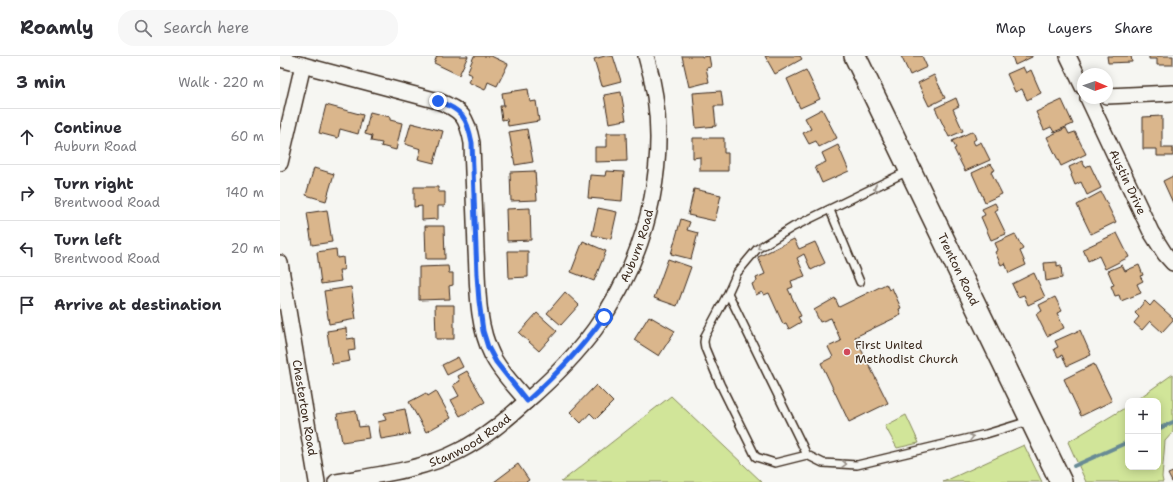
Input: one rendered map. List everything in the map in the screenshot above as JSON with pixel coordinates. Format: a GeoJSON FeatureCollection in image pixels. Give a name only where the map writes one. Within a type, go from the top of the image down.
{"type":"FeatureCollection","features":[{"type":"Feature","properties":{"kind":"main road","name":"Trenton Road"},"geometry":{"type":"LineString","coordinates":[[855,56],[1061,482]]}},
{"type":"Feature","properties":{"kind":"street","name":"Auburn Road"},"geometry":{"type":"LineString","coordinates":[[527,401],[563,367],[598,326],[625,280],[642,238],[650,212],[655,182],[658,133],[654,95],[646,56]]}},
{"type":"Feature","properties":{"kind":"street"},"geometry":{"type":"LineString","coordinates":[[1068,56],[1077,75]]}},
{"type":"Feature","properties":{"kind":"street"},"geometry":{"type":"LineString","coordinates":[[280,59],[438,101],[452,106],[464,118],[469,126],[472,143],[477,275],[483,331],[488,347],[496,362],[527,401]]}},
{"type":"Feature","properties":{"kind":"street"},"geometry":{"type":"LineString","coordinates":[[280,163],[303,65]]}},
{"type":"Feature","properties":{"kind":"street"},"geometry":{"type":"LineString","coordinates":[[1113,96],[1173,93]]}},
{"type":"Feature","properties":{"kind":"street","name":"Austin Drive"},"geometry":{"type":"LineString","coordinates":[[1091,104],[1151,232],[1165,254],[1173,263]]}},
{"type":"Feature","properties":{"kind":"street","name":"Chesterton Road"},"geometry":{"type":"LineString","coordinates":[[280,263],[317,482]]}},
{"type":"Feature","properties":{"kind":"street","name":"Stanwood Road"},"geometry":{"type":"LineString","coordinates":[[336,482],[412,467],[442,459],[474,443],[493,430],[527,401]]}},
{"type":"Feature","properties":{"kind":"lane"},"geometry":{"type":"LineString","coordinates":[[911,170],[793,227],[757,249],[736,273],[728,293],[705,336],[704,342],[723,391],[756,457],[775,463],[807,456],[823,463],[857,465],[986,434],[1031,420]]}},
{"type":"Feature","properties":{"kind":"lane"},"geometry":{"type":"LineString","coordinates":[[830,210],[860,282]]}},
{"type":"Feature","properties":{"kind":"lane"},"geometry":{"type":"LineString","coordinates":[[728,293],[807,456]]}},
{"type":"Feature","properties":{"kind":"green space"},"geometry":{"type":"Polygon","coordinates":[[[1173,374],[1173,432],[1165,441],[1162,477],[1163,482],[1086,482],[1068,442],[1125,408],[1125,470],[1161,470],[1161,398],[1139,398],[1173,374]]]}},
{"type":"Feature","properties":{"kind":"green space"},"geometry":{"type":"Polygon","coordinates":[[[671,396],[762,482],[561,482],[671,396]]]}},
{"type":"Feature","properties":{"kind":"green space"},"geometry":{"type":"Polygon","coordinates":[[[906,415],[919,443],[897,448],[885,426],[906,415]]]}},
{"type":"Feature","properties":{"kind":"green space"},"geometry":{"type":"Polygon","coordinates":[[[1024,445],[1042,482],[943,482],[1024,445]]]}},
{"type":"Feature","properties":{"kind":"building"},"geometry":{"type":"Polygon","coordinates":[[[437,56],[468,56],[459,75],[434,63],[437,56]]]}},
{"type":"Feature","properties":{"kind":"building"},"geometry":{"type":"Polygon","coordinates":[[[474,56],[491,56],[508,64],[497,86],[488,82],[485,90],[468,82],[472,75],[467,73],[474,56]]]}},
{"type":"Feature","properties":{"kind":"building"},"geometry":{"type":"Polygon","coordinates":[[[605,56],[613,56],[621,81],[602,86],[594,59],[605,56]]]}},
{"type":"Feature","properties":{"kind":"building"},"geometry":{"type":"Polygon","coordinates":[[[682,56],[709,56],[711,67],[706,68],[709,82],[689,87],[682,56]]]}},
{"type":"Feature","properties":{"kind":"building"},"geometry":{"type":"Polygon","coordinates":[[[765,56],[800,56],[802,59],[775,74],[765,56]]]}},
{"type":"Feature","properties":{"kind":"building"},"geometry":{"type":"Polygon","coordinates":[[[901,56],[922,56],[927,67],[910,75],[901,56]]]}},
{"type":"Feature","properties":{"kind":"building"},"geometry":{"type":"Polygon","coordinates":[[[1012,56],[1032,56],[1032,57],[1015,65],[1012,56]]]}},
{"type":"Feature","properties":{"kind":"building"},"geometry":{"type":"Polygon","coordinates":[[[1107,56],[1131,56],[1132,62],[1108,63],[1107,56]]]}},
{"type":"Feature","properties":{"kind":"building"},"geometry":{"type":"Polygon","coordinates":[[[1149,56],[1173,56],[1173,65],[1157,65],[1157,59],[1149,59],[1149,56]]]}},
{"type":"Feature","properties":{"kind":"building"},"geometry":{"type":"Polygon","coordinates":[[[1023,67],[1026,73],[1031,70],[1041,93],[1027,100],[1022,89],[1015,92],[1007,74],[1023,67]]]}},
{"type":"Feature","properties":{"kind":"building"},"geometry":{"type":"Polygon","coordinates":[[[806,70],[820,99],[800,108],[787,79],[806,70]]]}},
{"type":"Feature","properties":{"kind":"building"},"geometry":{"type":"Polygon","coordinates":[[[934,75],[945,98],[929,106],[918,83],[934,75]]]}},
{"type":"Feature","properties":{"kind":"building"},"geometry":{"type":"Polygon","coordinates":[[[528,89],[530,102],[536,101],[539,121],[508,126],[507,119],[502,120],[500,106],[504,106],[502,93],[528,89]]]}},
{"type":"Feature","properties":{"kind":"building"},"geometry":{"type":"Polygon","coordinates":[[[721,91],[723,106],[714,106],[716,126],[696,128],[693,93],[721,91]]]}},
{"type":"Feature","properties":{"kind":"building"},"geometry":{"type":"Polygon","coordinates":[[[621,92],[626,120],[609,123],[604,95],[621,92]]]}},
{"type":"Feature","properties":{"kind":"building"},"geometry":{"type":"Polygon","coordinates":[[[956,98],[959,106],[953,109],[963,131],[949,137],[935,108],[956,98]]]}},
{"type":"Feature","properties":{"kind":"building"},"geometry":{"type":"Polygon","coordinates":[[[1062,100],[1073,124],[1054,132],[1051,127],[1044,130],[1036,112],[1062,100]]]}},
{"type":"Feature","properties":{"kind":"building"},"geometry":{"type":"Polygon","coordinates":[[[326,105],[363,115],[358,134],[340,129],[338,138],[319,133],[326,105]]]}},
{"type":"Feature","properties":{"kind":"building"},"geometry":{"type":"Polygon","coordinates":[[[822,109],[837,138],[819,147],[816,141],[809,144],[803,133],[811,129],[805,118],[822,109]]]}},
{"type":"Feature","properties":{"kind":"building"},"geometry":{"type":"Polygon","coordinates":[[[370,112],[390,117],[390,120],[402,123],[396,150],[381,146],[382,143],[371,141],[372,136],[365,134],[370,112]]]}},
{"type":"Feature","properties":{"kind":"building"},"geometry":{"type":"Polygon","coordinates":[[[1162,116],[1162,148],[1173,148],[1173,156],[1157,156],[1157,149],[1143,149],[1143,117],[1162,116]]]}},
{"type":"Feature","properties":{"kind":"building"},"geometry":{"type":"Polygon","coordinates":[[[411,123],[443,131],[434,163],[418,159],[421,149],[405,144],[411,123]]]}},
{"type":"Feature","properties":{"kind":"building"},"geometry":{"type":"Polygon","coordinates":[[[1066,128],[1069,134],[1075,132],[1086,154],[1061,166],[1047,137],[1066,128]]]}},
{"type":"Feature","properties":{"kind":"building"},"geometry":{"type":"Polygon","coordinates":[[[527,129],[533,162],[515,165],[509,132],[527,129]]]}},
{"type":"Feature","properties":{"kind":"building"},"geometry":{"type":"Polygon","coordinates":[[[973,131],[976,139],[973,141],[975,145],[981,142],[990,160],[965,171],[954,149],[956,148],[952,141],[973,131]]]}},
{"type":"Feature","properties":{"kind":"building"},"geometry":{"type":"Polygon","coordinates":[[[607,133],[626,133],[627,161],[595,162],[595,147],[607,147],[607,133]]]}},
{"type":"Feature","properties":{"kind":"building"},"geometry":{"type":"Polygon","coordinates":[[[693,138],[724,138],[724,153],[728,153],[728,171],[700,171],[700,157],[693,158],[693,138]]]}},
{"type":"Feature","properties":{"kind":"building"},"geometry":{"type":"Polygon","coordinates":[[[838,145],[849,171],[822,183],[815,167],[826,162],[822,153],[838,145]]]}},
{"type":"Feature","properties":{"kind":"building"},"geometry":{"type":"Polygon","coordinates":[[[1082,161],[1085,167],[1090,165],[1101,188],[1087,195],[1081,182],[1075,185],[1069,167],[1082,161]]]}},
{"type":"Feature","properties":{"kind":"building"},"geometry":{"type":"Polygon","coordinates":[[[991,164],[995,170],[991,172],[1002,194],[985,202],[972,173],[991,164]]]}},
{"type":"Feature","properties":{"kind":"building"},"geometry":{"type":"Polygon","coordinates":[[[314,168],[334,174],[326,201],[306,195],[314,168]]]}},
{"type":"Feature","properties":{"kind":"building"},"geometry":{"type":"Polygon","coordinates":[[[535,171],[537,200],[511,201],[510,172],[535,171]]]}},
{"type":"Feature","properties":{"kind":"building"},"geometry":{"type":"Polygon","coordinates":[[[606,171],[624,172],[622,201],[588,198],[590,175],[605,176],[606,171]]]}},
{"type":"Feature","properties":{"kind":"building"},"geometry":{"type":"Polygon","coordinates":[[[1173,176],[1173,203],[1163,181],[1173,176]]]}},
{"type":"Feature","properties":{"kind":"building"},"geometry":{"type":"Polygon","coordinates":[[[414,187],[438,187],[438,192],[445,192],[445,206],[438,206],[438,219],[422,220],[422,206],[414,207],[414,187]]]}},
{"type":"Feature","properties":{"kind":"building"},"geometry":{"type":"Polygon","coordinates":[[[694,189],[721,195],[715,221],[688,215],[694,189]]]}},
{"type":"Feature","properties":{"kind":"building"},"geometry":{"type":"Polygon","coordinates":[[[1101,192],[1116,222],[1091,234],[1077,205],[1101,192]]]}},
{"type":"Feature","properties":{"kind":"building"},"geometry":{"type":"Polygon","coordinates":[[[995,203],[998,209],[995,211],[1006,234],[991,240],[981,217],[985,215],[982,209],[995,203]]]}},
{"type":"Feature","properties":{"kind":"building"},"geometry":{"type":"Polygon","coordinates":[[[530,208],[531,240],[507,241],[506,209],[530,208]]]}},
{"type":"Feature","properties":{"kind":"building"},"geometry":{"type":"Polygon","coordinates":[[[598,208],[617,212],[611,239],[592,235],[598,208]]]}},
{"type":"Feature","properties":{"kind":"building"},"geometry":{"type":"Polygon","coordinates":[[[327,210],[332,242],[312,245],[307,213],[327,210]]]}},
{"type":"Feature","properties":{"kind":"building"},"geometry":{"type":"Polygon","coordinates":[[[681,219],[690,222],[687,230],[698,233],[691,259],[671,254],[681,219]]]}},
{"type":"Feature","properties":{"kind":"building"},"geometry":{"type":"Polygon","coordinates":[[[425,226],[444,226],[445,259],[426,259],[425,226]]]}},
{"type":"Feature","properties":{"kind":"building"},"geometry":{"type":"Polygon","coordinates":[[[1117,233],[1129,257],[1105,269],[1099,256],[1088,261],[1083,249],[1117,233]]]}},
{"type":"Feature","properties":{"kind":"building"},"geometry":{"type":"Polygon","coordinates":[[[1015,234],[1023,249],[1020,251],[1026,265],[1009,273],[1005,263],[1001,265],[995,252],[998,250],[995,243],[1015,234]]]}},
{"type":"Feature","properties":{"kind":"building"},"geometry":{"type":"Polygon","coordinates":[[[794,239],[799,249],[815,242],[825,263],[811,270],[804,254],[797,258],[805,276],[791,281],[793,287],[788,289],[801,316],[798,317],[801,322],[789,329],[786,323],[783,324],[769,293],[764,295],[762,292],[756,295],[752,284],[757,281],[756,278],[765,274],[758,257],[794,239]]]}},
{"type":"Feature","properties":{"kind":"building"},"geometry":{"type":"Polygon","coordinates":[[[583,241],[606,251],[594,281],[571,272],[583,241]]]}},
{"type":"Feature","properties":{"kind":"building"},"geometry":{"type":"Polygon","coordinates":[[[336,249],[337,258],[343,257],[344,270],[339,270],[341,281],[321,284],[317,252],[336,249]]]}},
{"type":"Feature","properties":{"kind":"building"},"geometry":{"type":"Polygon","coordinates":[[[508,251],[528,251],[528,277],[509,278],[508,251]]]}},
{"type":"Feature","properties":{"kind":"building"},"geometry":{"type":"Polygon","coordinates":[[[668,259],[691,267],[677,306],[654,298],[668,259]]]}},
{"type":"Feature","properties":{"kind":"building"},"geometry":{"type":"Polygon","coordinates":[[[1057,262],[1057,266],[1061,265],[1062,278],[1046,281],[1044,263],[1057,262]]]}},
{"type":"Feature","properties":{"kind":"building"},"geometry":{"type":"Polygon","coordinates":[[[1122,265],[1125,271],[1139,265],[1143,275],[1140,276],[1143,281],[1137,284],[1141,293],[1121,301],[1119,295],[1115,296],[1111,286],[1114,285],[1108,271],[1122,265]]]}},
{"type":"Feature","properties":{"kind":"building"},"geometry":{"type":"Polygon","coordinates":[[[448,266],[449,273],[453,273],[453,285],[449,286],[450,299],[419,300],[419,267],[448,266]]]}},
{"type":"Feature","properties":{"kind":"building"},"geometry":{"type":"Polygon","coordinates":[[[1034,273],[1045,297],[1028,305],[1024,295],[1018,297],[1012,284],[1034,273]]]}},
{"type":"Feature","properties":{"kind":"building","name":"First United Methodist Church"},"geometry":{"type":"Polygon","coordinates":[[[886,284],[889,290],[892,288],[901,308],[899,309],[901,315],[855,337],[888,403],[849,422],[821,363],[833,357],[828,347],[841,341],[831,318],[820,322],[814,310],[835,298],[839,307],[886,284]]]}},
{"type":"Feature","properties":{"kind":"building"},"geometry":{"type":"Polygon","coordinates":[[[351,287],[356,319],[329,324],[324,291],[351,287]]]}},
{"type":"Feature","properties":{"kind":"building"},"geometry":{"type":"Polygon","coordinates":[[[565,292],[579,305],[561,325],[547,313],[565,292]]]}},
{"type":"Feature","properties":{"kind":"building"},"geometry":{"type":"Polygon","coordinates":[[[1055,297],[1062,311],[1057,313],[1064,328],[1047,336],[1036,314],[1042,311],[1039,305],[1055,297]]]}},
{"type":"Feature","properties":{"kind":"building"},"geometry":{"type":"Polygon","coordinates":[[[1145,301],[1150,306],[1154,301],[1173,318],[1173,320],[1162,332],[1150,321],[1142,330],[1134,323],[1139,317],[1135,313],[1145,301]]]}},
{"type":"Feature","properties":{"kind":"building"},"geometry":{"type":"Polygon","coordinates":[[[435,305],[454,305],[454,339],[436,339],[435,305]]]}},
{"type":"Feature","properties":{"kind":"building"},"geometry":{"type":"Polygon","coordinates":[[[537,313],[557,331],[539,351],[519,333],[537,313]]]}},
{"type":"Feature","properties":{"kind":"building"},"geometry":{"type":"Polygon","coordinates":[[[649,316],[675,331],[659,356],[634,340],[649,316]]]}},
{"type":"Feature","properties":{"kind":"building"},"geometry":{"type":"Polygon","coordinates":[[[346,328],[347,339],[354,338],[355,350],[348,351],[350,361],[332,364],[327,331],[346,328]]]}},
{"type":"Feature","properties":{"kind":"building"},"geometry":{"type":"Polygon","coordinates":[[[1080,330],[1091,355],[1067,366],[1062,355],[1058,357],[1054,349],[1058,347],[1055,341],[1080,330]]]}},
{"type":"Feature","properties":{"kind":"building"},"geometry":{"type":"Polygon","coordinates":[[[458,357],[463,367],[447,375],[442,365],[458,357]]]}},
{"type":"Feature","properties":{"kind":"building"},"geometry":{"type":"Polygon","coordinates":[[[1094,364],[1112,401],[1081,416],[1064,379],[1094,364]]]}},
{"type":"Feature","properties":{"kind":"building"},"geometry":{"type":"Polygon","coordinates":[[[467,371],[485,402],[460,416],[451,400],[459,396],[453,385],[460,381],[458,376],[467,371]]]}},
{"type":"Feature","properties":{"kind":"building"},"geometry":{"type":"Polygon","coordinates":[[[596,385],[613,402],[596,419],[590,413],[581,423],[570,412],[596,385]]]}},
{"type":"Feature","properties":{"kind":"building"},"geometry":{"type":"Polygon","coordinates":[[[436,391],[451,418],[426,432],[409,402],[426,393],[428,396],[436,391]]]}},
{"type":"Feature","properties":{"kind":"building"},"geometry":{"type":"Polygon","coordinates":[[[405,409],[410,434],[381,439],[378,422],[386,420],[384,413],[405,409]]]}},
{"type":"Feature","properties":{"kind":"building"},"geometry":{"type":"Polygon","coordinates":[[[356,411],[359,427],[367,426],[369,438],[342,442],[337,414],[356,411]]]}},
{"type":"Feature","properties":{"kind":"building"},"geometry":{"type":"Polygon","coordinates":[[[518,464],[529,480],[526,482],[494,482],[518,464]]]}},
{"type":"Feature","properties":{"kind":"building"},"geometry":{"type":"Polygon","coordinates":[[[1173,472],[1173,482],[1172,482],[1168,474],[1173,472]]]}},
{"type":"Feature","properties":{"kind":"waterway"},"geometry":{"type":"LineString","coordinates":[[1161,428],[1173,422]]}},
{"type":"Feature","properties":{"kind":"waterway"},"geometry":{"type":"LineString","coordinates":[[1074,466],[1125,443]]}},
{"type":"Feature","properties":{"kind":"place","name":"First United Methodist Church"},"geometry":{"type":"Point","coordinates":[847,352]}},
{"type":"Feature","properties":{"kind":"route"},"geometry":{"type":"LineString","coordinates":[[438,101],[452,106],[460,112],[469,126],[472,143],[477,275],[483,331],[488,347],[496,362],[527,401],[563,367],[604,317]]}}]}
